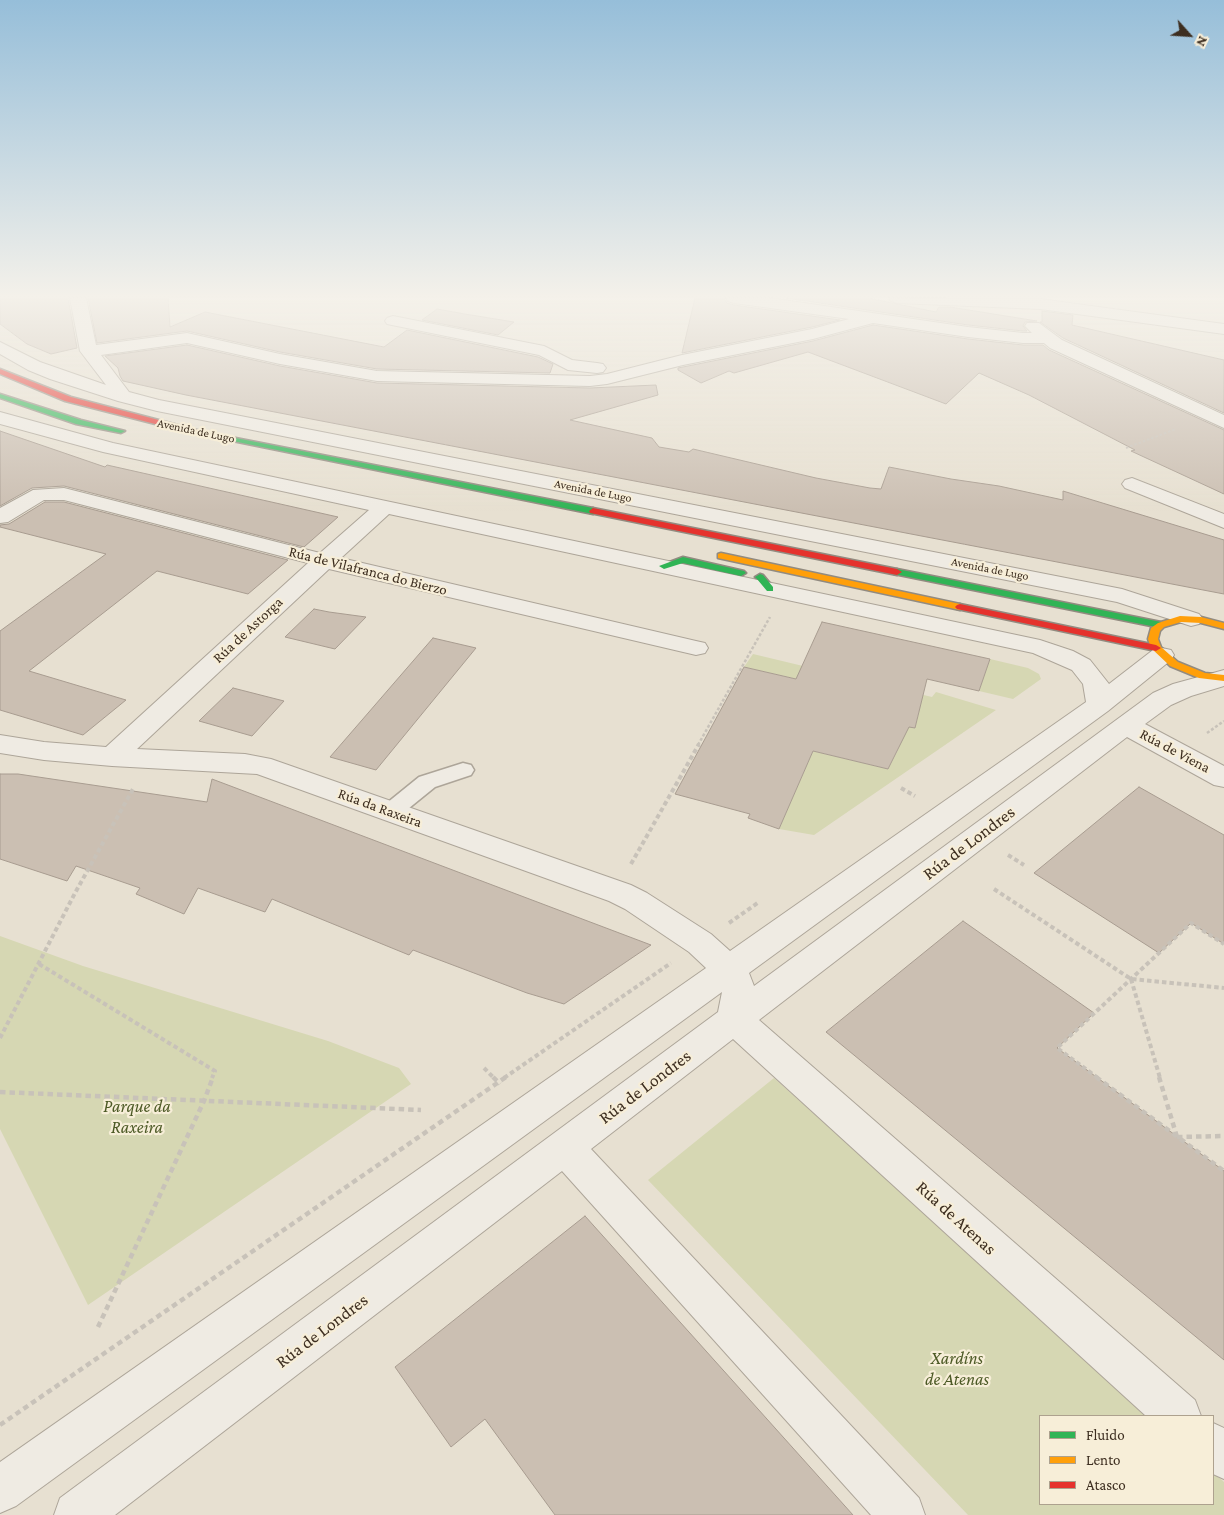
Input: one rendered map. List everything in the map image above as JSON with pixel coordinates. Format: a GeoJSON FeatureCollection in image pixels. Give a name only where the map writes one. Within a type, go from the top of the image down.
{"type":"FeatureCollection","features":[{"type":"Feature","properties":{"kind":"main road","name":"Avenida de Lugo"},"geometry":{"type":"LineString","coordinates":[[0,371],[68,399],[171,426],[1161,625]]}},
{"type":"Feature","properties":{"kind":"main road","name":"Avenida de Lugo"},"geometry":{"type":"LineString","coordinates":[[0,396],[79,422],[137,434]]}},
{"type":"Feature","properties":{"kind":"main road"},"geometry":{"type":"LineString","coordinates":[[707,553],[1159,652],[1186,671],[1203,676],[1224,678]]}},
{"type":"Feature","properties":{"kind":"main road"},"geometry":{"type":"LineString","coordinates":[[768,592],[783,569]]}},
{"type":"Feature","properties":{"kind":"main road"},"geometry":{"type":"LineString","coordinates":[[1159,652],[1153,639],[1155,630],[1161,625],[1180,619],[1212,622]]}},
{"type":"Feature","properties":{"kind":"street","name":"Avenida de Lugo"},"geometry":{"type":"LineString","coordinates":[[41,369],[124,397],[242,423],[299,432],[1122,596],[1212,622]]}},
{"type":"Feature","properties":{"kind":"street"},"geometry":{"type":"LineString","coordinates":[[56,375],[75,369]]}},
{"type":"Feature","properties":{"kind":"street"},"geometry":{"type":"LineString","coordinates":[[102,369],[124,397]]}},
{"type":"Feature","properties":{"kind":"street"},"geometry":{"type":"LineString","coordinates":[[337,369],[385,377],[578,381],[607,379],[651,369]]}},
{"type":"Feature","properties":{"kind":"street"},"geometry":{"type":"LineString","coordinates":[[612,369],[640,371]]}},
{"type":"Feature","properties":{"kind":"street"},"geometry":{"type":"LineString","coordinates":[[1109,369],[1224,422]]}},
{"type":"Feature","properties":{"kind":"street"},"geometry":{"type":"LineString","coordinates":[[0,418],[110,448],[385,506],[675,560],[768,592],[1040,647],[1064,656],[1080,665],[1090,674],[1113,715]]}},
{"type":"Feature","properties":{"kind":"street"},"geometry":{"type":"LineString","coordinates":[[1132,484],[1224,522]]}},
{"type":"Feature","properties":{"kind":"street","name":"Rúa de Vilafranca do Bierzo"},"geometry":{"type":"LineString","coordinates":[[0,517],[40,494],[64,494],[323,561],[696,648]]}},
{"type":"Feature","properties":{"kind":"street","name":"Rúa de Astorga"},"geometry":{"type":"LineString","coordinates":[[112,758],[323,561],[385,506]]}},
{"type":"Feature","properties":{"kind":"street","name":"Rúa de Londres"},"geometry":{"type":"LineString","coordinates":[[76,1515],[734,1019],[1113,715],[1159,652]]}},
{"type":"Feature","properties":{"kind":"street","name":"Rúa de Londres"},"geometry":{"type":"LineString","coordinates":[[0,1490],[729,970],[1113,715],[1162,699],[1182,690],[1224,678]]}},
{"type":"Feature","properties":{"kind":"street","name":"Rúa de Viena"},"geometry":{"type":"LineString","coordinates":[[1113,715],[1224,778]]}},
{"type":"Feature","properties":{"kind":"street","name":"Rúa da Raxeira"},"geometry":{"type":"LineString","coordinates":[[0,744],[44,752],[112,758],[261,765],[620,893],[648,908],[683,931],[729,970]]}},
{"type":"Feature","properties":{"kind":"street"},"geometry":{"type":"LineString","coordinates":[[729,970],[736,980],[739,995],[734,1019]]}},
{"type":"Feature","properties":{"kind":"street","name":"Rúa de Atenas"},"geometry":{"type":"LineString","coordinates":[[734,1019],[1179,1415]]}},
{"type":"Feature","properties":{"kind":"street"},"geometry":{"type":"LineString","coordinates":[[565,1148],[902,1515]]}},
{"type":"Feature","properties":{"kind":"street"},"geometry":{"type":"LineString","coordinates":[[1214,1447],[1224,1456]]}},
{"type":"Feature","properties":{"kind":"lane"},"geometry":{"type":"LineString","coordinates":[[390,812],[427,782],[463,770]]}},
{"type":"Feature","properties":{"kind":"path"},"geometry":{"type":"LineString","coordinates":[[1126,448],[1177,428]]}},
{"type":"Feature","properties":{"kind":"path"},"geometry":{"type":"LineString","coordinates":[[620,893],[630,866],[768,592]]}},
{"type":"Feature","properties":{"kind":"path"},"geometry":{"type":"LineString","coordinates":[[1207,733],[1224,721]]}},
{"type":"Feature","properties":{"kind":"path"},"geometry":{"type":"LineString","coordinates":[[0,1038],[75,893],[149,760]]}},
{"type":"Feature","properties":{"kind":"path"},"geometry":{"type":"LineString","coordinates":[[994,889],[1131,979],[1224,988]]}},
{"type":"Feature","properties":{"kind":"path"},"geometry":{"type":"LineString","coordinates":[[1224,944],[1191,923],[1057,1048],[1224,1171]]}},
{"type":"Feature","properties":{"kind":"path"},"geometry":{"type":"LineString","coordinates":[[0,1425],[677,959]]}},
{"type":"Feature","properties":{"kind":"path"},"geometry":{"type":"LineString","coordinates":[[39,964],[215,1071],[204,1101],[98,1327]]}},
{"type":"Feature","properties":{"kind":"path"},"geometry":{"type":"LineString","coordinates":[[1131,979],[1177,1136]]}},
{"type":"Feature","properties":{"kind":"path"},"geometry":{"type":"LineString","coordinates":[[0,1092],[421,1110]]}},
{"type":"Feature","properties":{"kind":"path"},"geometry":{"type":"LineString","coordinates":[[1177,1136],[1224,1136]]}},
{"type":"Feature","properties":{"kind":"green space"},"geometry":{"type":"Polygon","coordinates":[[[753,654],[932,697],[936,692],[996,710],[814,835],[779,829],[813,751],[888,769],[899,748],[902,725],[915,728],[919,713],[916,706],[744,667],[753,654]]]}},
{"type":"Feature","properties":{"kind":"green space"},"geometry":{"type":"Polygon","coordinates":[[[990,659],[1028,668],[1039,674],[1041,679],[1013,699],[979,691],[990,659]]]}},
{"type":"Feature","properties":{"kind":"green space","name":"Parque da Raxeira"},"geometry":{"type":"Polygon","coordinates":[[[0,936],[83,966],[328,1041],[399,1068],[411,1084],[88,1305],[0,1129],[0,936]]]}},
{"type":"Feature","properties":{"kind":"green space","name":"Xardíns de Atenas"},"geometry":{"type":"Polygon","coordinates":[[[774,1078],[1150,1415],[1039,1415],[1039,1505],[1214,1505],[1214,1473],[1224,1482],[1224,1515],[968,1515],[648,1180],[774,1078]]]}},
{"type":"Feature","properties":{"kind":"building"},"geometry":{"type":"Polygon","coordinates":[[[118,369],[295,369],[377,383],[590,388],[656,385],[658,395],[570,420],[652,438],[659,447],[689,452],[693,449],[816,478],[870,488],[881,489],[889,467],[999,486],[1063,500],[1063,491],[1224,540],[1224,594],[186,395],[123,381],[118,369]]]}},
{"type":"Feature","properties":{"kind":"building"},"geometry":{"type":"Polygon","coordinates":[[[375,369],[551,369],[550,373],[375,369]]]}},
{"type":"Feature","properties":{"kind":"building"},"geometry":{"type":"Polygon","coordinates":[[[749,369],[734,373],[729,371],[701,383],[678,370],[749,369]]]}},
{"type":"Feature","properties":{"kind":"building"},"geometry":{"type":"Polygon","coordinates":[[[852,369],[1090,369],[1224,430],[1224,494],[1131,451],[1135,450],[1029,395],[979,373],[946,404],[852,369]]]}},
{"type":"Feature","properties":{"kind":"building"},"geometry":{"type":"Polygon","coordinates":[[[1129,369],[1224,369],[1224,413],[1129,369]]]}},
{"type":"Feature","properties":{"kind":"building"},"geometry":{"type":"Polygon","coordinates":[[[0,431],[105,467],[107,465],[338,517],[304,547],[64,486],[32,488],[0,506],[0,431]]]}},
{"type":"Feature","properties":{"kind":"building"},"geometry":{"type":"Polygon","coordinates":[[[45,502],[64,502],[288,560],[248,594],[157,571],[29,671],[126,700],[83,735],[0,710],[0,631],[106,554],[0,527],[0,525],[9,524],[45,502]]]}},
{"type":"Feature","properties":{"kind":"building"},"geometry":{"type":"Polygon","coordinates":[[[314,609],[366,617],[335,649],[285,637],[314,609]]]}},
{"type":"Feature","properties":{"kind":"building"},"geometry":{"type":"Polygon","coordinates":[[[822,622],[990,659],[979,691],[927,679],[915,728],[909,727],[888,769],[813,751],[779,829],[748,818],[750,814],[675,794],[744,667],[796,679],[822,622]]]}},
{"type":"Feature","properties":{"kind":"building"},"geometry":{"type":"Polygon","coordinates":[[[433,638],[476,648],[376,770],[330,757],[433,638]]]}},
{"type":"Feature","properties":{"kind":"building"},"geometry":{"type":"Polygon","coordinates":[[[233,688],[284,701],[252,736],[199,721],[233,688]]]}},
{"type":"Feature","properties":{"kind":"building"},"geometry":{"type":"Polygon","coordinates":[[[0,774],[18,774],[207,802],[212,779],[651,945],[564,1004],[527,993],[413,950],[409,955],[272,899],[265,912],[198,888],[184,914],[136,894],[140,888],[76,866],[67,881],[0,859],[0,774]]]}},
{"type":"Feature","properties":{"kind":"building"},"geometry":{"type":"Polygon","coordinates":[[[1139,787],[1224,835],[1224,944],[1191,923],[1159,953],[1034,873],[1139,787]]]}},
{"type":"Feature","properties":{"kind":"building"},"geometry":{"type":"Polygon","coordinates":[[[963,921],[1094,1013],[1057,1048],[1224,1171],[1224,1360],[826,1032],[963,921]]]}},
{"type":"Feature","properties":{"kind":"building"},"geometry":{"type":"Polygon","coordinates":[[[585,1216],[853,1515],[555,1515],[485,1419],[451,1447],[395,1367],[585,1216]]]}},
{"type":"Feature","properties":{"kind":"traffic: fast"},"geometry":{"type":"LineString","coordinates":[[0,396],[79,422],[121,431]]}},
{"type":"Feature","properties":{"kind":"traffic: fast"},"geometry":{"type":"LineString","coordinates":[[208,434],[593,511]]}},
{"type":"Feature","properties":{"kind":"traffic: fast"},"geometry":{"type":"LineString","coordinates":[[664,566],[683,560],[741,573]]}},
{"type":"Feature","properties":{"kind":"traffic: fast"},"geometry":{"type":"LineString","coordinates":[[897,572],[1161,625]]}},
{"type":"Feature","properties":{"kind":"traffic: fast"},"geometry":{"type":"LineString","coordinates":[[760,577],[770,589]]}},
{"type":"Feature","properties":{"kind":"traffic: slow"},"geometry":{"type":"LineString","coordinates":[[721,556],[960,607]]}},
{"type":"Feature","properties":{"kind":"traffic: slow"},"geometry":{"type":"LineString","coordinates":[[1224,626],[1201,620],[1180,619],[1161,625],[1155,630],[1153,639],[1156,648],[1174,664],[1203,676],[1224,678]]}},
{"type":"Feature","properties":{"kind":"traffic: jam"},"geometry":{"type":"LineString","coordinates":[[0,371],[68,399],[208,434]]}},
{"type":"Feature","properties":{"kind":"traffic: jam"},"geometry":{"type":"LineString","coordinates":[[593,511],[897,572]]}},
{"type":"Feature","properties":{"kind":"traffic: jam"},"geometry":{"type":"LineString","coordinates":[[960,607],[1156,648]]}}]}
